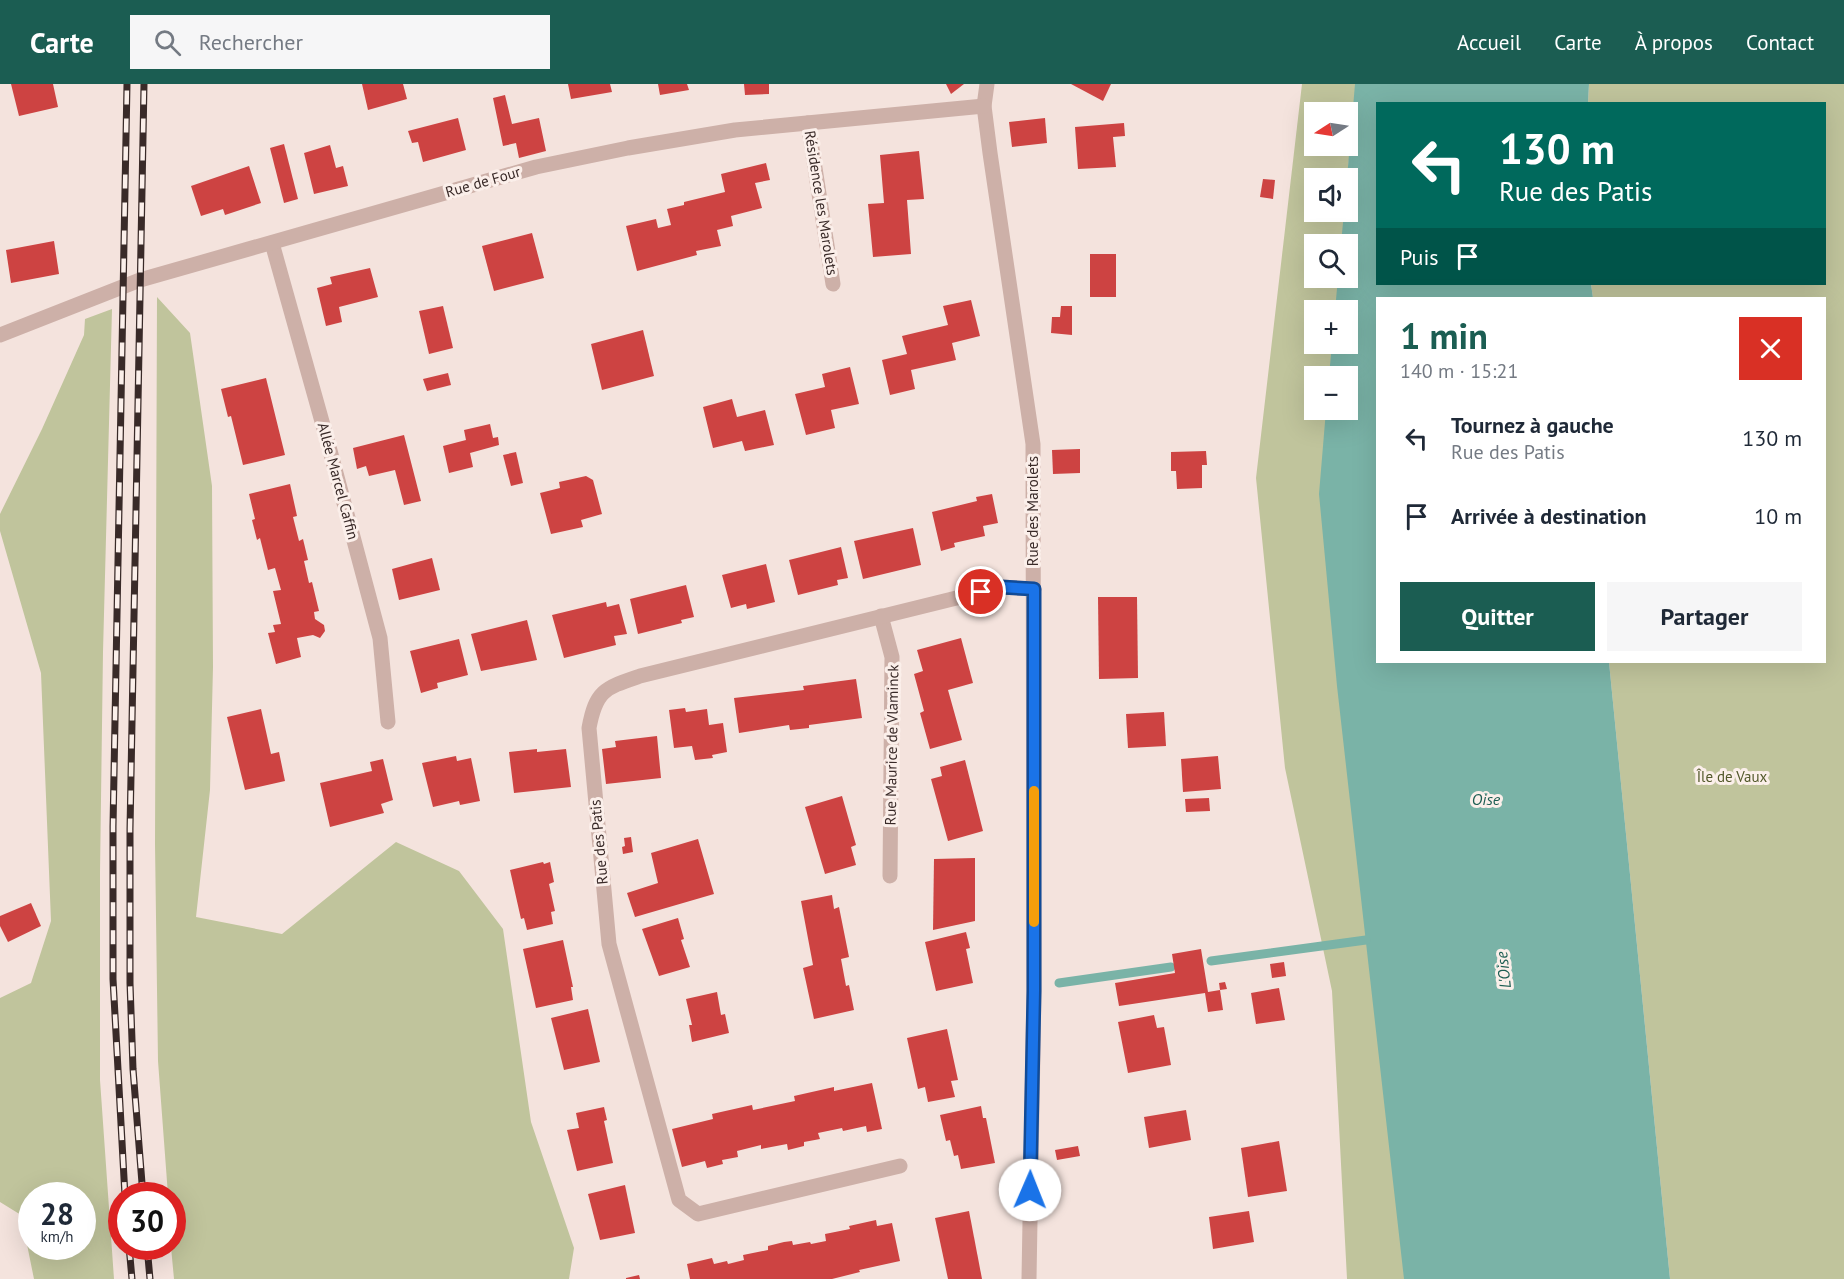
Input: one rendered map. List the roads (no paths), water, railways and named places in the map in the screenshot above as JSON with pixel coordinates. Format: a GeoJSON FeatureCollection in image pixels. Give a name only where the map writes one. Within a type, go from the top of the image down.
{"type":"FeatureCollection","features":[{"type":"Feature","properties":{"kind":"street","name":"Rue des Marolets"},"geometry":{"type":"LineString","coordinates":[[987,84],[984,106],[990,153],[1033,444],[1034,991],[1029,1279]]}},
{"type":"Feature","properties":{"kind":"street","name":"Rue de Four"},"geometry":{"type":"LineString","coordinates":[[0,335],[140,280],[536,167],[628,148],[724,132],[984,106]]}},
{"type":"Feature","properties":{"kind":"street","name":"Résidence les Marolets"},"geometry":{"type":"LineString","coordinates":[[808,123],[833,284]]}},
{"type":"Feature","properties":{"kind":"street","name":"Allée Marcel Caffin"},"geometry":{"type":"LineString","coordinates":[[272,243],[380,638],[388,722]]}},
{"type":"Feature","properties":{"kind":"street","name":"Rue des Patis"},"geometry":{"type":"LineString","coordinates":[[900,1166],[698,1214],[679,1200],[609,944],[589,728],[592,711],[599,695],[614,685],[640,676],[1001,587],[1034,589]]}},
{"type":"Feature","properties":{"kind":"street","name":"Rue Maurice de Vlaminck"},"geometry":{"type":"LineString","coordinates":[[880,616],[892,657],[890,876]]}},
{"type":"Feature","properties":{"kind":"water","name":"Oise"},"geometry":{"type":"Polygon","coordinates":[[[1355,84],[1589,84],[1588,102],[1376,102],[1376,285],[1591,285],[1593,297],[1376,297],[1376,663],[1609,663],[1670,1279],[1404,1279],[1337,686],[1319,494],[1325,420],[1358,420],[1358,366],[1330,366],[1331,354],[1358,354],[1358,300],[1336,300],[1337,288],[1358,288],[1358,234],[1342,234],[1343,222],[1358,222],[1358,168],[1348,168],[1349,156],[1358,156],[1358,102],[1353,102],[1355,84]]]}},
{"type":"Feature","properties":{"kind":"waterway"},"geometry":{"type":"LineString","coordinates":[[1211,961],[1366,940]]}},
{"type":"Feature","properties":{"kind":"waterway"},"geometry":{"type":"LineString","coordinates":[[1059,983],[1171,967]]}},
{"type":"Feature","properties":{"kind":"railway"},"geometry":{"type":"LineString","coordinates":[[124,1182],[113,979],[113,827],[127,84]]}},
{"type":"Feature","properties":{"kind":"railway"},"geometry":{"type":"LineString","coordinates":[[142,1182],[133,1069],[130,983],[130,829],[144,84]]}},
{"type":"Feature","properties":{"kind":"railway"},"geometry":{"type":"LineString","coordinates":[[130,1260],[132,1279]]}},
{"type":"Feature","properties":{"kind":"railway"},"geometry":{"type":"LineString","coordinates":[[148,1260],[150,1279]]}},
{"type":"Feature","properties":{"kind":"park label","name":"Île de Vaux"},"geometry":{"type":"Point","coordinates":[1732,777]}},
{"type":"Feature","properties":{"kind":"water label","name":"L'Oise"},"geometry":{"type":"Point","coordinates":[1503,970]}}]}
